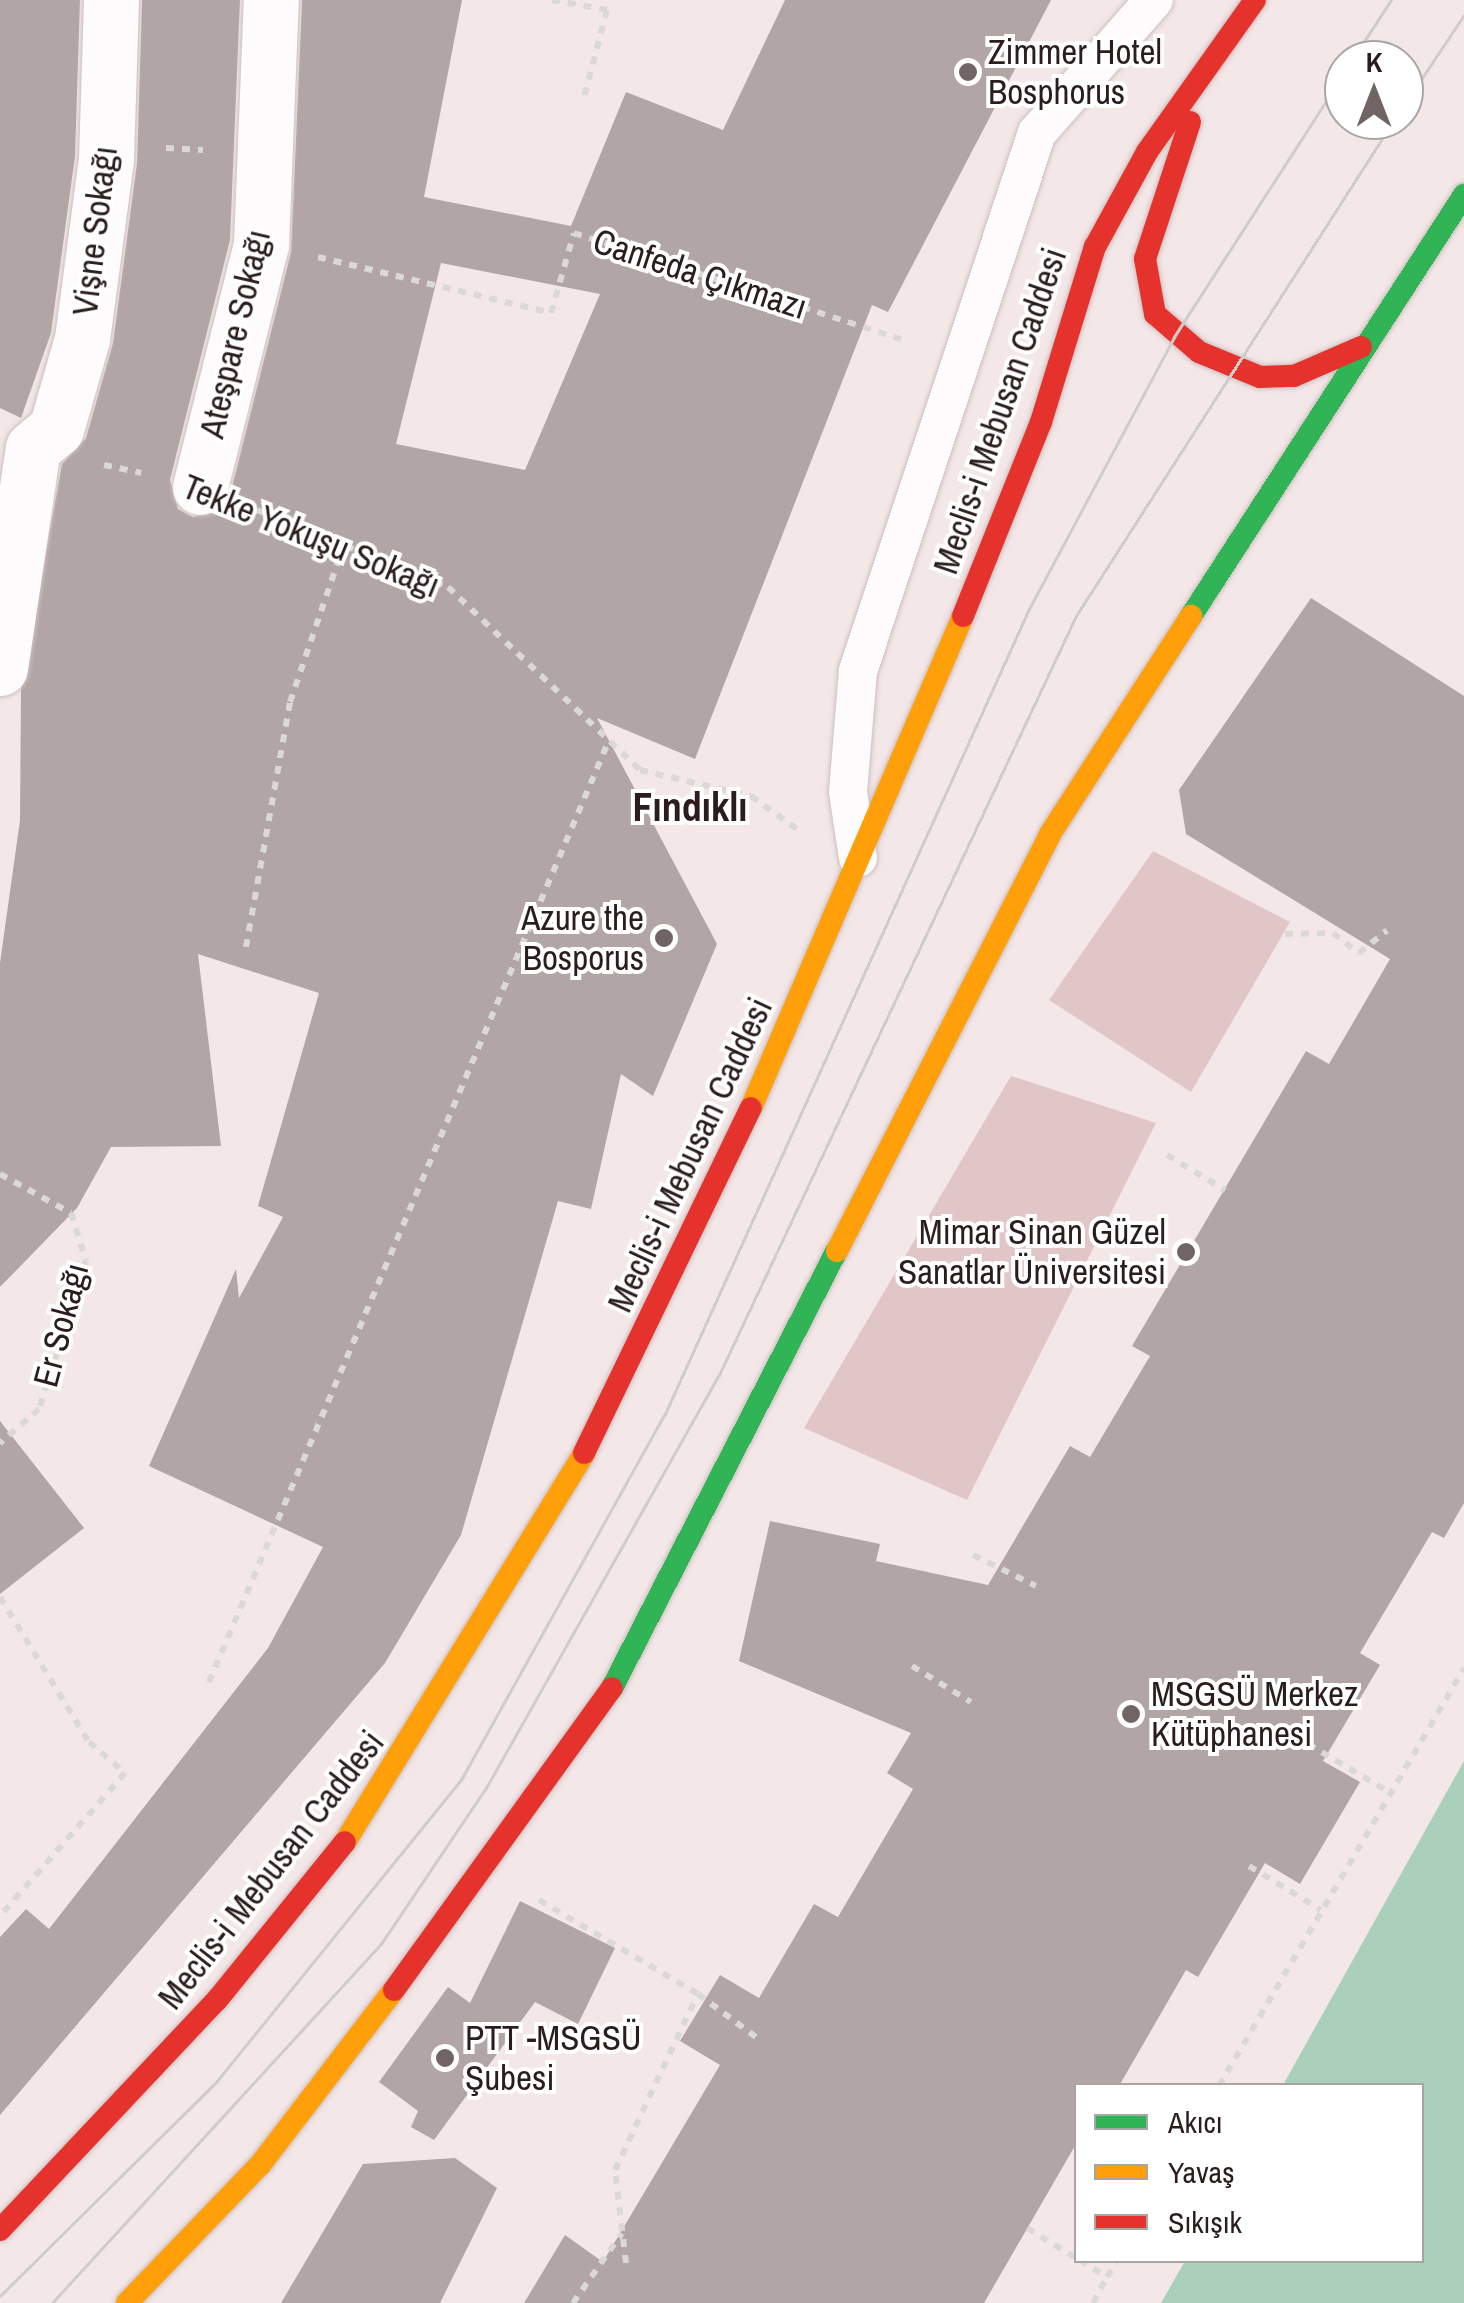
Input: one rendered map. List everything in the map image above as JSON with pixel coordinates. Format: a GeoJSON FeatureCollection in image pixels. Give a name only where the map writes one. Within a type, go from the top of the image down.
{"type":"FeatureCollection","features":[{"type":"Feature","properties":{"kind":"main road","name":"Meclis-i Mebusan Caddesi"},"geometry":{"type":"LineString","coordinates":[[0,2230],[216,2000],[423,1733],[558,1506],[660,1308],[857,867],[1041,422],[1095,247],[1206,71],[1256,0]]}},
{"type":"Feature","properties":{"kind":"main road"},"geometry":{"type":"LineString","coordinates":[[1206,71],[1146,259],[1156,314],[1199,352],[1260,377],[1294,376],[1361,346]]}},
{"type":"Feature","properties":{"kind":"main road"},"geometry":{"type":"LineString","coordinates":[[126,2303],[164,2286],[260,2165],[501,1850],[616,1682],[1050,834],[1361,346],[1464,195]]}},
{"type":"Feature","properties":{"kind":"street","name":"Vişne Sokağı"},"geometry":{"type":"LineString","coordinates":[[33,448],[56,428],[82,339],[107,144],[111,0]]}},
{"type":"Feature","properties":{"kind":"street","name":"Ateşpare Sokağı"},"geometry":{"type":"LineString","coordinates":[[200,486],[261,244],[271,0]]}},
{"type":"Feature","properties":{"kind":"street"},"geometry":{"type":"LineString","coordinates":[[0,668],[33,448]]}},
{"type":"Feature","properties":{"kind":"lane"},"geometry":{"type":"LineString","coordinates":[[857,867],[848,792],[858,671],[1037,134],[1154,0]]}},
{"type":"Feature","properties":{"kind":"path"},"geometry":{"type":"LineString","coordinates":[[552,0],[607,10],[582,100]]}},
{"type":"Feature","properties":{"kind":"path"},"geometry":{"type":"LineString","coordinates":[[107,144],[264,153]]}},
{"type":"Feature","properties":{"kind":"path","name":"Canfeda Çıkmazı"},"geometry":{"type":"LineString","coordinates":[[261,244],[551,313],[574,233],[904,340]]}},
{"type":"Feature","properties":{"kind":"path","name":"Tekke Yokuşu Sokağı"},"geometry":{"type":"LineString","coordinates":[[33,448],[200,486],[448,587],[640,770],[752,796],[857,867]]}},
{"type":"Feature","properties":{"kind":"path"},"geometry":{"type":"LineString","coordinates":[[246,947],[290,702],[344,544]]}},
{"type":"Feature","properties":{"kind":"path"},"geometry":{"type":"LineString","coordinates":[[209,1682],[609,740]]}},
{"type":"Feature","properties":{"kind":"path"},"geometry":{"type":"LineString","coordinates":[[1286,934],[1334,932],[1359,954],[1387,930]]}},
{"type":"Feature","properties":{"kind":"path"},"geometry":{"type":"LineString","coordinates":[[1167,1154],[1225,1190]]}},
{"type":"Feature","properties":{"kind":"path","name":"Er Sokağı"},"geometry":{"type":"LineString","coordinates":[[0,1174],[71,1212],[86,1260],[38,1409],[0,1443]]}},
{"type":"Feature","properties":{"kind":"path"},"geometry":{"type":"LineString","coordinates":[[973,1555],[1036,1586]]}},
{"type":"Feature","properties":{"kind":"path"},"geometry":{"type":"LineString","coordinates":[[0,1597],[89,1742],[125,1774],[0,1916]]}},
{"type":"Feature","properties":{"kind":"path"},"geometry":{"type":"LineString","coordinates":[[912,1666],[971,1702]]}},
{"type":"Feature","properties":{"kind":"path"},"geometry":{"type":"LineString","coordinates":[[1221,2083],[1464,1668]]}},
{"type":"Feature","properties":{"kind":"path"},"geometry":{"type":"LineString","coordinates":[[1308,1744],[1392,1793]]}},
{"type":"Feature","properties":{"kind":"path"},"geometry":{"type":"LineString","coordinates":[[1249,1866],[1321,1910]]}},
{"type":"Feature","properties":{"kind":"path"},"geometry":{"type":"LineString","coordinates":[[531,1895],[698,1994],[760,2040]]}},
{"type":"Feature","properties":{"kind":"path"},"geometry":{"type":"LineString","coordinates":[[626,2263],[615,2170],[698,1994]]}},
{"type":"Feature","properties":{"kind":"path"},"geometry":{"type":"LineString","coordinates":[[1027,2228],[1074,2257]]}},
{"type":"Feature","properties":{"kind":"path"},"geometry":{"type":"LineString","coordinates":[[574,2303],[622,2232]]}},
{"type":"Feature","properties":{"kind":"path"},"geometry":{"type":"LineString","coordinates":[[1083,2263],[1108,2278]]}},
{"type":"Feature","properties":{"kind":"path"},"geometry":{"type":"LineString","coordinates":[[1092,2303],[1116,2263]]}},
{"type":"Feature","properties":{"kind":"shaded area"},"geometry":{"type":"Polygon","coordinates":[[[1153,851],[1290,922],[1191,1092],[1049,1000],[1153,851]]]}},
{"type":"Feature","properties":{"kind":"shaded area"},"geometry":{"type":"Polygon","coordinates":[[[1011,1076],[1156,1123],[967,1500],[804,1428],[1011,1076]]]}},
{"type":"Feature","properties":{"kind":"shaded area"},"geometry":{"type":"Polygon","coordinates":[[[1464,1761],[1464,2303],[1161,2303],[1184,2263],[1424,2263],[1424,2083],[1284,2083],[1464,1761]]]}},
{"type":"Feature","properties":{"kind":"building"},"geometry":{"type":"Polygon","coordinates":[[[0,0],[80,0],[75,156],[51,333],[21,418],[0,408],[0,0]]]}},
{"type":"Feature","properties":{"kind":"building"},"geometry":{"type":"Polygon","coordinates":[[[142,0],[240,0],[230,240],[170,480],[178,509],[193,517],[222,509],[230,495],[291,252],[302,0],[462,0],[424,197],[571,226],[626,92],[723,130],[785,0],[1051,0],[888,312],[872,305],[695,759],[597,718],[717,944],[653,1096],[621,1074],[591,1209],[558,1201],[461,1535],[385,1663],[0,2115],[0,1937],[26,1909],[49,1929],[268,1648],[323,1547],[149,1466],[236,1269],[239,1298],[283,1217],[258,1206],[319,993],[198,954],[221,1146],[111,1147],[77,1208],[0,1287],[0,963],[20,820],[21,690],[62,464],[86,438],[113,343],[137,163],[142,0]],[[441,263],[396,444],[525,470],[600,294],[441,263]]]}},
{"type":"Feature","properties":{"kind":"building"},"geometry":{"type":"Polygon","coordinates":[[[1311,598],[1464,696],[1464,1503],[1444,1538],[1432,1532],[1360,1653],[1380,1665],[1323,1761],[1360,1782],[1300,1884],[1265,1863],[1198,1977],[1186,1970],[1121,2083],[1074,2083],[1074,2147],[984,2303],[524,2303],[565,2235],[603,2262],[720,2065],[680,2041],[720,1975],[759,1998],[814,1904],[838,1917],[913,1789],[887,1773],[911,1733],[739,1661],[770,1521],[880,1544],[876,1561],[988,1585],[1070,1446],[1090,1457],[1150,1356],[1132,1346],[1306,1051],[1329,1064],[1390,959],[1186,834],[1179,790],[1311,598]]]}},
{"type":"Feature","properties":{"kind":"building"},"geometry":{"type":"Polygon","coordinates":[[[0,1421],[84,1528],[0,1594],[0,1421]]]}},
{"type":"Feature","properties":{"kind":"building"},"geometry":{"type":"Polygon","coordinates":[[[520,1901],[615,1948],[578,2024],[535,2002],[434,2140],[411,2127],[418,2111],[379,2082],[448,1987],[470,2003],[520,1901]]]}},
{"type":"Feature","properties":{"kind":"building"},"geometry":{"type":"Polygon","coordinates":[[[455,2158],[497,2188],[440,2303],[281,2303],[363,2164],[455,2158]]]}},
{"type":"Feature","properties":{"kind":"tram line"},"geometry":{"type":"LineString","coordinates":[[1365,40],[1391,0]]}},
{"type":"Feature","properties":{"kind":"tram line"},"geometry":{"type":"LineString","coordinates":[[1424,75],[1464,15]]}},
{"type":"Feature","properties":{"kind":"tram line"},"geometry":{"type":"LineString","coordinates":[[0,2296],[217,2081],[462,1778],[665,1414],[1029,609],[1174,337],[1324,104]]}},
{"type":"Feature","properties":{"kind":"tram line"},"geometry":{"type":"LineString","coordinates":[[52,2303],[381,1944],[486,1788],[719,1375],[1076,616],[1381,140]]}},
{"type":"Feature","properties":{"kind":"traffic: fast"},"geometry":{"type":"LineString","coordinates":[[1191,616],[1464,195]]}},
{"type":"Feature","properties":{"kind":"traffic: fast"},"geometry":{"type":"LineString","coordinates":[[612,1688],[837,1251]]}},
{"type":"Feature","properties":{"kind":"traffic: slow"},"geometry":{"type":"LineString","coordinates":[[751,1108],[963,616]]}},
{"type":"Feature","properties":{"kind":"traffic: slow"},"geometry":{"type":"LineString","coordinates":[[837,1251],[1050,834],[1191,616]]}},
{"type":"Feature","properties":{"kind":"traffic: slow"},"geometry":{"type":"LineString","coordinates":[[345,1842],[584,1453]]}},
{"type":"Feature","properties":{"kind":"traffic: slow"},"geometry":{"type":"LineString","coordinates":[[127,2303],[260,2165],[394,1990]]}},
{"type":"Feature","properties":{"kind":"traffic: jam"},"geometry":{"type":"LineString","coordinates":[[963,616],[1041,422],[1095,247],[1147,152],[1255,0]]}},
{"type":"Feature","properties":{"kind":"traffic: jam"},"geometry":{"type":"LineString","coordinates":[[1190,122],[1145,259],[1155,314],[1199,352],[1260,377],[1294,376],[1361,347]]}},
{"type":"Feature","properties":{"kind":"traffic: jam"},"geometry":{"type":"LineString","coordinates":[[584,1453],[751,1108]]}},
{"type":"Feature","properties":{"kind":"traffic: jam"},"geometry":{"type":"LineString","coordinates":[[394,1990],[612,1688]]}},
{"type":"Feature","properties":{"kind":"traffic: jam"},"geometry":{"type":"LineString","coordinates":[[0,2230],[217,2000],[345,1842]]}},
{"type":"Feature","properties":{"kind":"place","name":"Zimmer Hotel Bosphorus"},"geometry":{"type":"Point","coordinates":[968,72]}},
{"type":"Feature","properties":{"kind":"place","name":"Azure the Bosporus"},"geometry":{"type":"Point","coordinates":[664,938]}},
{"type":"Feature","properties":{"kind":"place","name":"Mimar Sinan Güzel Sanatlar Üniversitesi"},"geometry":{"type":"Point","coordinates":[1186,1252]}},
{"type":"Feature","properties":{"kind":"place","name":"MSGSÜ Merkez Kütüphanesi"},"geometry":{"type":"Point","coordinates":[1131,1714]}},
{"type":"Feature","properties":{"kind":"place","name":"PTT -MSGSÜ Şubesi"},"geometry":{"type":"Point","coordinates":[445,2058]}},
{"type":"Feature","properties":{"kind":"district","name":"Fındıklı"},"geometry":{"type":"Point","coordinates":[690,807]}}]}
